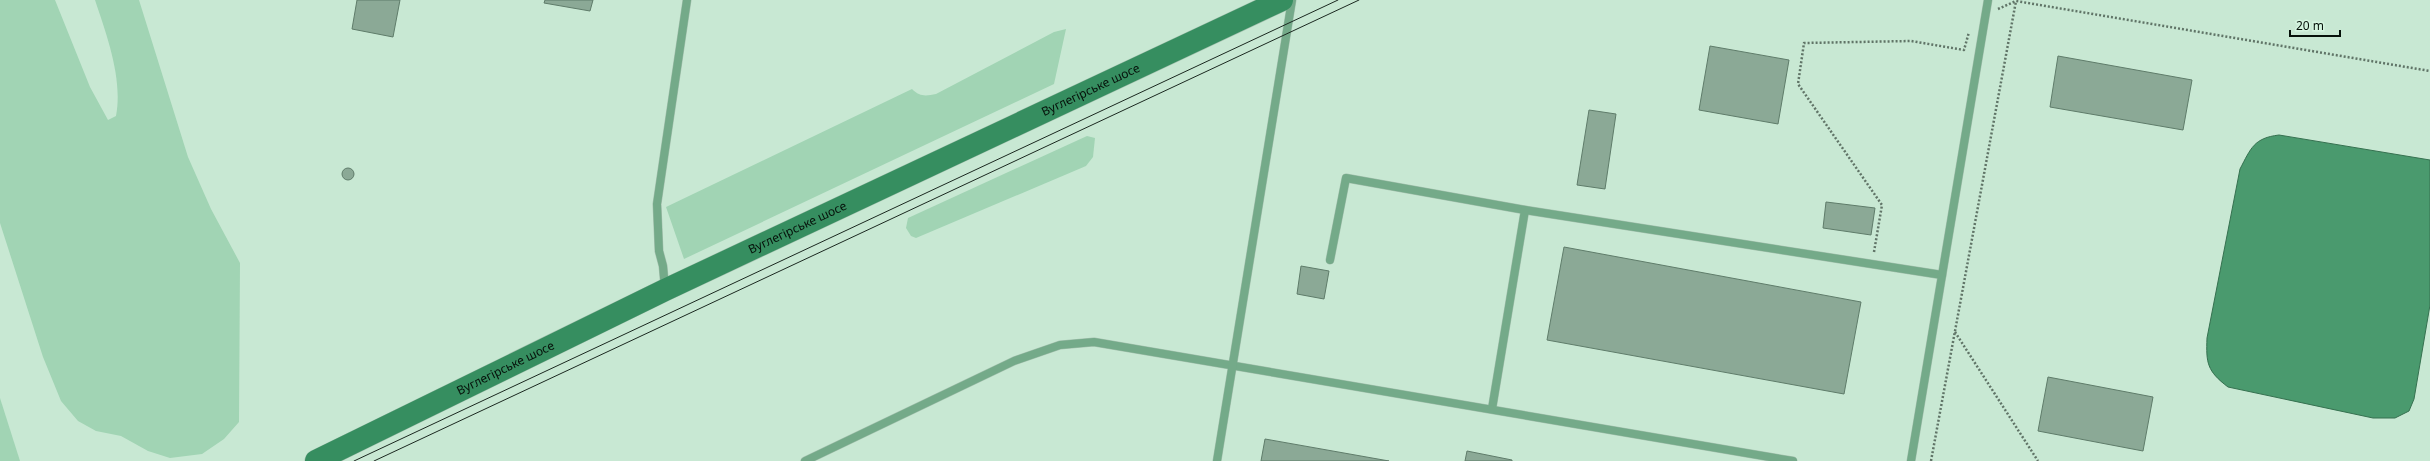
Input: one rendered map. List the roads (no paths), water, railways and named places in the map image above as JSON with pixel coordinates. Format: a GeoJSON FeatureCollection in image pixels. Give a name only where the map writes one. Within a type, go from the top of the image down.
{"type":"FeatureCollection","features":[{"type":"Feature","properties":{"kind":"street","name":"Вуглегірське шосе"},"geometry":{"type":"LineString","coordinates":[[316,461],[665,290],[1282,0]]}},
{"type":"Feature","properties":{"kind":"lane"},"geometry":{"type":"LineString","coordinates":[[665,290],[663,266],[659,251],[657,204],[687,0]]}},
{"type":"Feature","properties":{"kind":"lane"},"geometry":{"type":"LineString","coordinates":[[1217,461],[1292,0]]}},
{"type":"Feature","properties":{"kind":"lane"},"geometry":{"type":"LineString","coordinates":[[1911,461],[1988,0]]}},
{"type":"Feature","properties":{"kind":"lane"},"geometry":{"type":"LineString","coordinates":[[1330,260],[1346,178],[1525,210],[1942,275]]}},
{"type":"Feature","properties":{"kind":"lane"},"geometry":{"type":"LineString","coordinates":[[1492,409],[1525,210]]}},
{"type":"Feature","properties":{"kind":"lane"},"geometry":{"type":"LineString","coordinates":[[805,461],[1014,361],[1060,346],[1094,342],[1793,461]]}},
{"type":"Feature","properties":{"kind":"tram line"},"geometry":{"type":"LineString","coordinates":[[354,461],[1338,0]]}},
{"type":"Feature","properties":{"kind":"tram line"},"geometry":{"type":"LineString","coordinates":[[374,461],[1359,0]]}}]}
